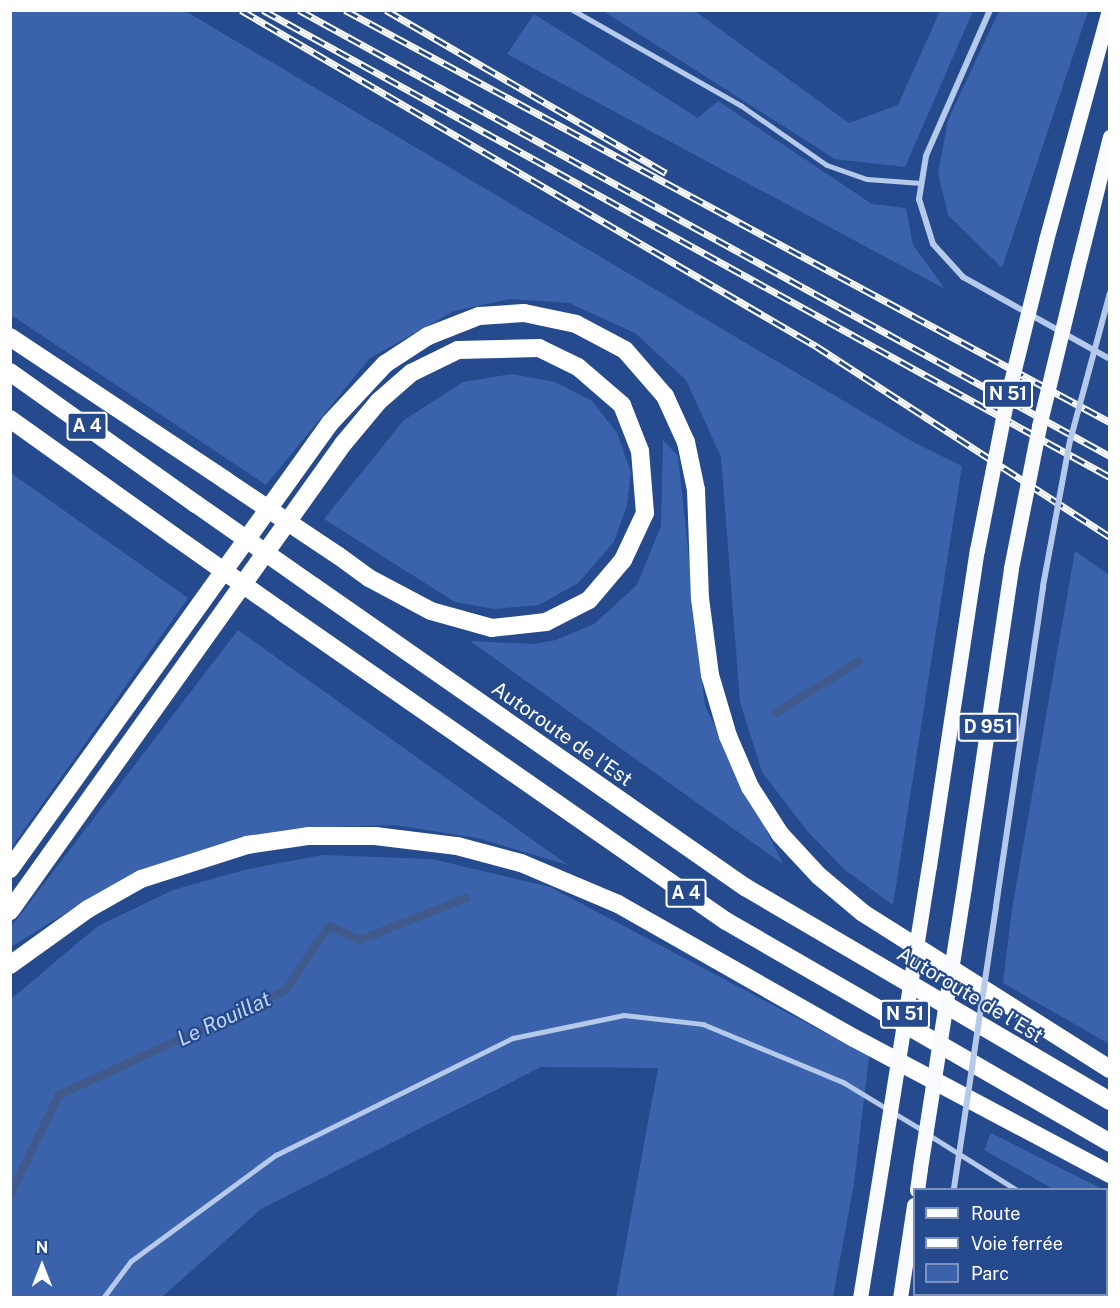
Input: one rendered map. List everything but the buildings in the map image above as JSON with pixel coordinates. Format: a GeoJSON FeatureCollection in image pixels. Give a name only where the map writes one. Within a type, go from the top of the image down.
{"type":"FeatureCollection","features":[{"type":"Feature","properties":{"kind":"highway"},"geometry":{"type":"LineString","coordinates":[[10,869],[330,423],[385,364],[428,336],[479,316],[524,313],[576,324],[625,350],[665,396],[686,442],[696,490],[700,598],[710,675],[728,736],[746,777],[780,834],[819,876],[863,913],[1110,1069]]}},
{"type":"Feature","properties":{"kind":"highway"},"geometry":{"type":"LineString","coordinates":[[10,337],[225,480],[337,555],[369,578],[431,611],[492,628],[546,622],[589,600],[623,560],[645,513],[640,451],[622,405],[578,367],[539,348],[458,350],[411,373],[379,401],[343,444],[10,911]]}},
{"type":"Feature","properties":{"kind":"highway","name":"Autoroute de l’Est"},"geometry":{"type":"LineString","coordinates":[[10,372],[745,887],[1110,1101]]}},
{"type":"Feature","properties":{"kind":"highway","name":"A 4"},"geometry":{"type":"LineString","coordinates":[[10,419],[282,612],[726,921],[1110,1143]]}},
{"type":"Feature","properties":{"kind":"highway"},"geometry":{"type":"LineString","coordinates":[[10,965],[88,909],[141,879],[247,845],[309,836],[375,836],[457,846],[521,863],[618,904],[854,1038],[1110,1173]]}},
{"type":"Feature","properties":{"kind":"main road","name":"N 51"},"geometry":{"type":"LineString","coordinates":[[860,1298],[977,550],[1006,402],[1046,240],[1109,10]]}},
{"type":"Feature","properties":{"kind":"main road","name":"D 951"},"geometry":{"type":"LineString","coordinates":[[917,1188],[1011,568],[1039,426],[1110,136]]}},
{"type":"Feature","properties":{"kind":"main road"},"geometry":{"type":"LineString","coordinates":[[900,1298],[913,1217]]}},
{"type":"Feature","properties":{"kind":"street"},"geometry":{"type":"LineString","coordinates":[[990,10],[926,156],[918,199],[933,244],[963,277],[1110,359]]}},
{"type":"Feature","properties":{"kind":"street"},"geometry":{"type":"LineString","coordinates":[[954,1188],[1043,586],[1070,441],[1110,293]]}},
{"type":"Feature","properties":{"kind":"lane"},"geometry":{"type":"LineString","coordinates":[[573,10],[742,105],[827,165],[867,179],[921,183]]}},
{"type":"Feature","properties":{"kind":"lane"},"geometry":{"type":"LineString","coordinates":[[103,1298],[132,1261],[276,1155],[513,1038],[624,1015],[703,1024],[843,1082],[1014,1188]]}},
{"type":"Feature","properties":{"kind":"green space"},"geometry":{"type":"Polygon","coordinates":[[[10,11],[185,11],[915,443],[962,466],[893,905],[845,870],[808,832],[762,772],[740,702],[721,457],[686,380],[635,333],[569,303],[510,299],[454,311],[370,358],[266,485],[11,315],[10,11]]]}},
{"type":"Feature","properties":{"kind":"green space"},"geometry":{"type":"Polygon","coordinates":[[[603,11],[695,11],[849,123],[898,105],[940,11],[973,11],[905,167],[835,159],[603,11]]]}},
{"type":"Feature","properties":{"kind":"green space"},"geometry":{"type":"Polygon","coordinates":[[[999,11],[1088,11],[1002,268],[948,215],[938,173],[948,120],[999,11]]]}},
{"type":"Feature","properties":{"kind":"green space"},"geometry":{"type":"Polygon","coordinates":[[[534,14],[698,118],[718,101],[872,204],[906,208],[913,245],[945,289],[507,54],[534,14]]]}},
{"type":"Feature","properties":{"kind":"green space"},"geometry":{"type":"Polygon","coordinates":[[[512,374],[555,382],[592,401],[617,433],[631,472],[627,505],[614,542],[578,583],[539,605],[494,609],[455,602],[324,519],[404,420],[463,382],[512,374]]]}},
{"type":"Feature","properties":{"kind":"green space"},"geometry":{"type":"Polygon","coordinates":[[[663,440],[678,456],[705,706],[783,864],[470,641],[534,644],[556,640],[594,624],[637,585],[661,526],[663,440]]]}},
{"type":"Feature","properties":{"kind":"green space"},"geometry":{"type":"Polygon","coordinates":[[[11,473],[188,598],[11,848],[11,473]]]}},
{"type":"Feature","properties":{"kind":"green space"},"geometry":{"type":"Polygon","coordinates":[[[1075,551],[1109,575],[1109,1044],[1003,983],[1012,909],[1075,551]]]}},
{"type":"Feature","properties":{"kind":"green space"},"geometry":{"type":"Polygon","coordinates":[[[238,630],[568,865],[477,838],[394,825],[299,828],[238,838],[80,904],[11,947],[10,928],[238,630]]]}},
{"type":"Feature","properties":{"kind":"green space"},"geometry":{"type":"Polygon","coordinates":[[[322,855],[432,859],[550,887],[869,1056],[854,1184],[833,1297],[616,1297],[658,1068],[541,1067],[261,1209],[162,1297],[11,1298],[11,999],[98,926],[173,890],[244,870],[322,855]]]}},
{"type":"Feature","properties":{"kind":"green space"},"geometry":{"type":"Polygon","coordinates":[[[991,1133],[1100,1188],[1051,1188],[984,1150],[991,1133]]]}},
{"type":"Feature","properties":{"kind":"green space"},"geometry":{"type":"Polygon","coordinates":[[[1108,1268],[1109,1297],[957,1298],[1108,1296],[1108,1268]]]}},
{"type":"Feature","properties":{"kind":"waterway","name":"Le Rouillat"},"geometry":{"type":"LineString","coordinates":[[776,713],[859,661]]}},
{"type":"Feature","properties":{"kind":"waterway","name":"Le Rouillat"},"geometry":{"type":"LineString","coordinates":[[10,1195],[59,1095],[286,990],[329,926],[360,940],[466,898]]}},
{"type":"Feature","properties":{"kind":"railway"},"geometry":{"type":"LineString","coordinates":[[241,10],[816,346],[1110,537]]}},
{"type":"Feature","properties":{"kind":"railway"},"geometry":{"type":"LineString","coordinates":[[263,10],[1110,477]]}},
{"type":"Feature","properties":{"kind":"railway"},"geometry":{"type":"LineString","coordinates":[[299,10],[1110,456]]}},
{"type":"Feature","properties":{"kind":"railway"},"geometry":{"type":"LineString","coordinates":[[345,10],[1110,422]]}},
{"type":"Feature","properties":{"kind":"railway"},"geometry":{"type":"LineString","coordinates":[[386,10],[666,173]]}}]}
